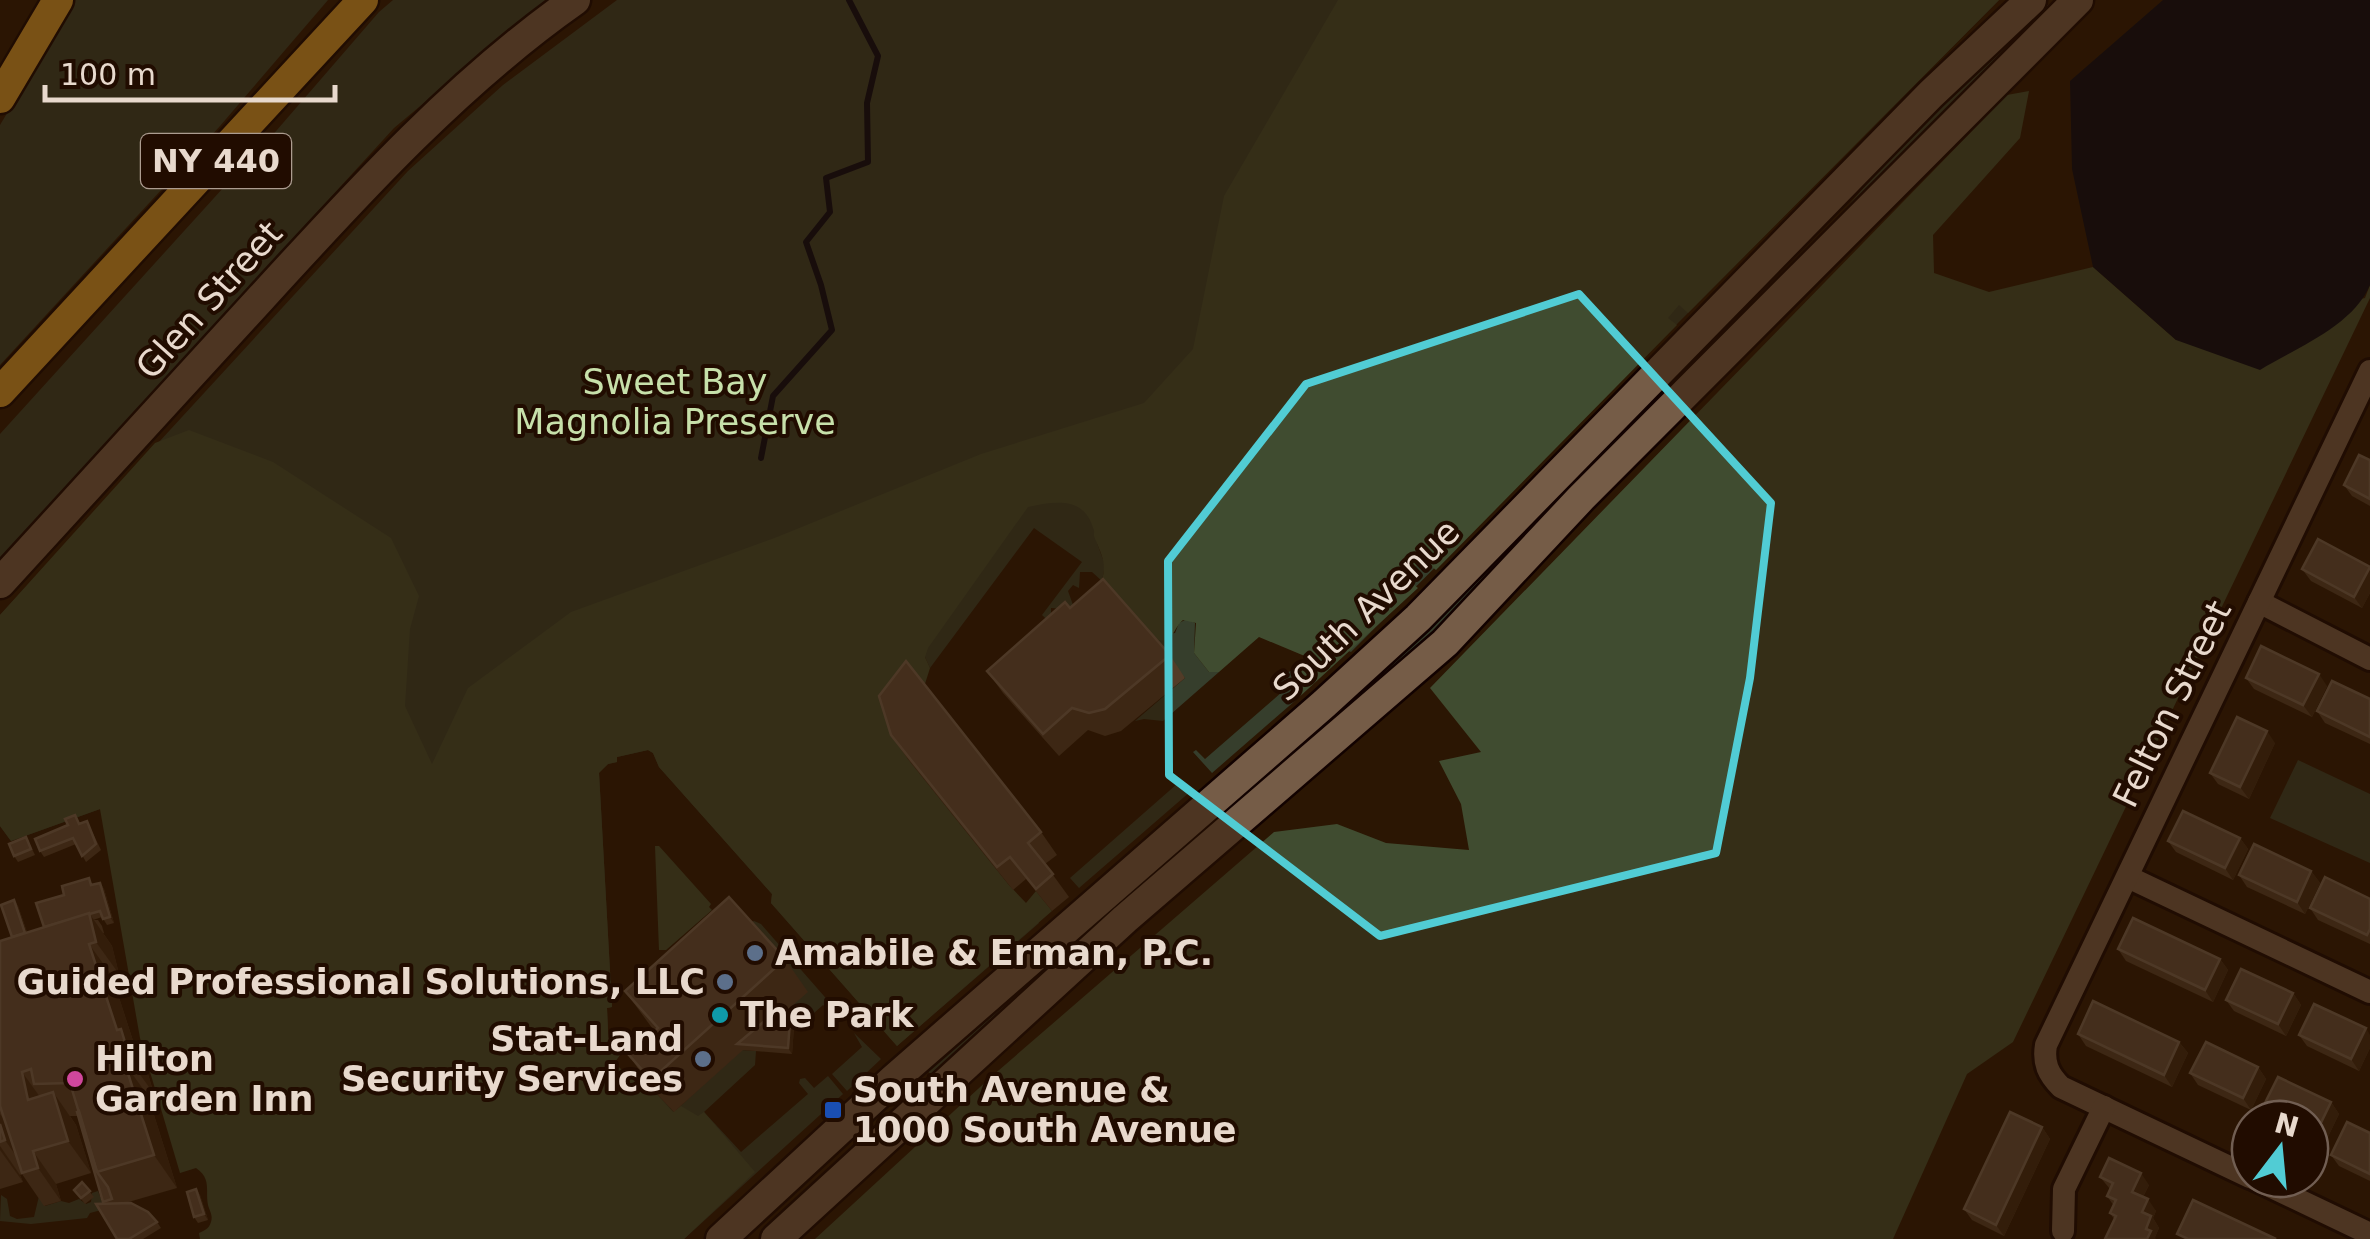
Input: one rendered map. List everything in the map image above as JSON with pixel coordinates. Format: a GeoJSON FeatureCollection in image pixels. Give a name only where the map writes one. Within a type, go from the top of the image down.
{"type":"FeatureCollection","features":[{"type":"Feature","properties":{"kind":"highway"},"geometry":{"type":"LineString","coordinates":[[66,319],[200,156],[341,0]]}},
{"type":"Feature","properties":{"kind":"highway","name":"NY 440"},"geometry":{"type":"LineString","coordinates":[[0,392],[363,0]]}},
{"type":"Feature","properties":{"kind":"highway"},"geometry":{"type":"LineString","coordinates":[[0,98],[51,9]]}},
{"type":"Feature","properties":{"kind":"street","name":"Glen Street"},"geometry":{"type":"LineString","coordinates":[[0,583],[398,153],[480,76],[575,0]]}},
{"type":"Feature","properties":{"kind":"street","name":"South Avenue"},"geometry":{"type":"LineString","coordinates":[[721,1239],[894,1079],[1418,618],[1931,94],[2030,0]]}},
{"type":"Feature","properties":{"kind":"street","name":"South Avenue"},"geometry":{"type":"LineString","coordinates":[[776,1239],[1125,919],[1444,642],[1594,485],[2078,0]]}},
{"type":"Feature","properties":{"kind":"street","name":"Felton Street"},"geometry":{"type":"LineString","coordinates":[[2104,1107],[2061,1087],[2047,1068],[2046,1045],[2260,602],[2360,415],[2370,371]]}},
{"type":"Feature","properties":{"kind":"street"},"geometry":{"type":"LineString","coordinates":[[2260,602],[2370,659]]}},
{"type":"Feature","properties":{"kind":"street"},"geometry":{"type":"LineString","coordinates":[[2128,877],[2370,992]]}},
{"type":"Feature","properties":{"kind":"street"},"geometry":{"type":"LineString","coordinates":[[2063,1232],[2064,1189],[2104,1107],[2230,1167]]}},
{"type":"Feature","properties":{"kind":"street"},"geometry":{"type":"LineString","coordinates":[[2296,1199],[2370,1234]]}},
{"type":"Feature","properties":{"kind":"highlighted area"},"geometry":{"type":"Polygon","coordinates":[[[1579,294],[1771,503],[1750,678],[1716,853],[1380,936],[1169,775],[1168,561],[1306,384],[1579,294]]]}},
{"type":"Feature","properties":{"kind":"green space"},"geometry":{"type":"Polygon","coordinates":[[[75,0],[328,0],[220,126],[0,365],[0,125],[75,0]]]}},
{"type":"Feature","properties":{"kind":"green space"},"geometry":{"type":"Polygon","coordinates":[[[393,0],[547,0],[394,128],[0,559],[0,434],[243,166],[252,171],[264,145],[393,0]]]}},
{"type":"Feature","properties":{"kind":"green space","name":"Sweet Bay Magnolia Preserve"},"geometry":{"type":"Polygon","coordinates":[[[617,0],[1999,0],[1351,652],[1097,543],[1105,565],[1102,581],[1092,572],[1080,572],[1079,588],[1073,585],[1068,591],[1073,605],[1069,609],[1051,608],[1056,628],[1042,615],[1082,562],[1034,528],[930,668],[925,657],[894,719],[907,758],[1039,923],[897,1046],[771,903],[772,894],[659,767],[653,753],[648,750],[617,757],[617,762],[599,772],[612,1007],[607,1008],[609,1052],[623,1051],[614,1063],[637,1083],[643,1079],[674,1112],[741,1050],[756,1051],[755,1065],[704,1112],[741,1152],[808,1094],[800,1079],[805,1078],[814,1088],[828,1076],[843,1094],[684,1239],[100,809],[11,841],[0,826],[0,615],[408,171],[503,85],[617,0]]]}},
{"type":"Feature","properties":{"kind":"green space","name":"Sweet Bay Magnolia Preserve"},"geometry":{"type":"Polygon","coordinates":[[[1338,0],[1999,0],[1688,313],[1679,305],[1668,318],[1677,325],[1436,570],[1422,559],[1406,578],[1418,588],[1296,700],[1293,670],[1310,668],[1312,663],[1307,657],[1259,637],[1219,672],[1209,672],[1194,653],[1196,623],[1183,620],[1169,638],[1155,639],[1102,581],[1102,556],[1092,525],[1081,509],[1065,503],[1028,507],[928,648],[925,657],[930,668],[924,687],[894,719],[907,758],[1008,884],[1026,903],[1036,891],[1052,911],[897,1046],[771,903],[772,894],[659,767],[653,753],[648,750],[617,757],[617,762],[608,764],[599,773],[612,1007],[607,1008],[609,1052],[623,1051],[614,1063],[637,1083],[643,1079],[673,1112],[681,1106],[698,1116],[704,1112],[755,1172],[684,1239],[200,1239],[199,1233],[212,1220],[206,1181],[196,1168],[180,1173],[140,1038],[100,809],[11,841],[0,826],[0,615],[155,443],[189,430],[273,462],[391,538],[419,596],[410,629],[405,706],[432,764],[468,688],[571,612],[777,537],[981,454],[1144,403],[1193,349],[1224,196],[1338,0]]]}},
{"type":"Feature","properties":{"kind":"green space"},"geometry":{"type":"Polygon","coordinates":[[[2046,4],[2051,7],[1793,270],[1877,172],[2046,4]]]}},
{"type":"Feature","properties":{"kind":"green space"},"geometry":{"type":"Polygon","coordinates":[[[2029,91],[2020,138],[1933,235],[1934,273],[1989,292],[2093,267],[2176,340],[2365,298],[2370,285],[2370,298],[2013,1042],[1967,1074],[1893,1239],[815,1239],[991,1077],[1274,832],[1337,824],[1386,843],[1469,850],[1461,804],[1439,761],[1481,752],[1430,688],[2007,95],[2029,91]]]}},
{"type":"Feature","properties":{"kind":"green space"},"geometry":{"type":"Polygon","coordinates":[[[1688,370],[1404,669],[1239,802],[1240,797],[1397,658],[1677,376],[1688,370]]]}},
{"type":"Feature","properties":{"kind":"green space"},"geometry":{"type":"Polygon","coordinates":[[[1187,619],[1195,623],[1194,653],[1209,672],[1219,672],[1163,721],[1135,721],[1185,678],[1148,635],[1175,633],[1179,623],[1187,619]]]}},
{"type":"Feature","properties":{"kind":"green space"},"geometry":{"type":"Polygon","coordinates":[[[1293,670],[1296,700],[1212,773],[1193,752],[1196,750],[1205,759],[1282,692],[1277,677],[1293,670]]]}},
{"type":"Feature","properties":{"kind":"green space"},"geometry":{"type":"Polygon","coordinates":[[[2298,760],[2370,794],[2370,863],[2270,818],[2298,760]]]}},
{"type":"Feature","properties":{"kind":"green space"},"geometry":{"type":"Polygon","coordinates":[[[1171,772],[1191,791],[1079,888],[1070,878],[1177,784],[1171,772]]]}},
{"type":"Feature","properties":{"kind":"green space"},"geometry":{"type":"Polygon","coordinates":[[[655,846],[711,904],[712,910],[666,950],[659,950],[655,846]]]}},
{"type":"Feature","properties":{"kind":"green space"},"geometry":{"type":"Polygon","coordinates":[[[1098,920],[1104,920],[932,1076],[926,1069],[1098,920]]]}},
{"type":"Feature","properties":{"kind":"green space"},"geometry":{"type":"Polygon","coordinates":[[[751,922],[761,924],[838,1012],[836,1016],[823,1005],[796,1029],[769,1027],[751,922]]]}},
{"type":"Feature","properties":{"kind":"green space"},"geometry":{"type":"Polygon","coordinates":[[[854,1033],[881,1059],[847,1091],[832,1074],[862,1047],[854,1033]]]}},
{"type":"Feature","properties":{"kind":"green space"},"geometry":{"type":"Polygon","coordinates":[[[98,1191],[105,1209],[90,1213],[87,1218],[31,1224],[0,1221],[1,1195],[7,1199],[10,1216],[17,1219],[34,1217],[40,1192],[45,1206],[79,1199],[86,1204],[91,1202],[92,1193],[98,1191]]]}},
{"type":"Feature","properties":{"kind":"water"},"geometry":{"type":"Polygon","coordinates":[[[2163,0],[2370,0],[2370,285],[2362,300],[2337,324],[2260,370],[2176,340],[2093,267],[2072,169],[2070,81],[2163,0]]]}},
{"type":"Feature","properties":{"kind":"building"},"geometry":{"type":"Polygon","coordinates":[[[2359,455],[2370,460],[2370,499],[2344,485],[2359,455]]]}},
{"type":"Feature","properties":{"kind":"building"},"geometry":{"type":"Polygon","coordinates":[[[2318,539],[2370,567],[2354,597],[2302,569],[2318,539]]]}},
{"type":"Feature","properties":{"kind":"building"},"geometry":{"type":"Polygon","coordinates":[[[1103,579],[1170,655],[1105,709],[1089,713],[1072,708],[1043,734],[987,671],[1065,602],[1070,608],[1103,579]]]}},
{"type":"Feature","properties":{"kind":"building"},"geometry":{"type":"Polygon","coordinates":[[[2261,646],[2319,674],[2303,705],[2246,678],[2261,646]]]}},
{"type":"Feature","properties":{"kind":"building"},"geometry":{"type":"Polygon","coordinates":[[[906,661],[1041,832],[1028,843],[1053,874],[1036,889],[1010,857],[997,867],[891,735],[879,696],[906,661]]]}},
{"type":"Feature","properties":{"kind":"building"},"geometry":{"type":"Polygon","coordinates":[[[2332,681],[2370,699],[2370,737],[2317,711],[2332,681]]]}},
{"type":"Feature","properties":{"kind":"building"},"geometry":{"type":"Polygon","coordinates":[[[2237,717],[2267,731],[2240,787],[2210,773],[2237,717]]]}},
{"type":"Feature","properties":{"kind":"building"},"geometry":{"type":"Polygon","coordinates":[[[2183,811],[2240,838],[2225,868],[2168,841],[2183,811]]]}},
{"type":"Feature","properties":{"kind":"building"},"geometry":{"type":"Polygon","coordinates":[[[75,815],[79,824],[87,821],[96,844],[82,856],[73,838],[40,851],[35,839],[68,825],[65,819],[75,815]]]}},
{"type":"Feature","properties":{"kind":"building"},"geometry":{"type":"Polygon","coordinates":[[[26,837],[31,849],[14,856],[9,844],[26,837]]]}},
{"type":"Feature","properties":{"kind":"building"},"geometry":{"type":"Polygon","coordinates":[[[2254,844],[2311,871],[2297,902],[2239,875],[2254,844]]]}},
{"type":"Feature","properties":{"kind":"building"},"geometry":{"type":"Polygon","coordinates":[[[2325,877],[2370,899],[2367,935],[2310,908],[2325,877]]]}},
{"type":"Feature","properties":{"kind":"building"},"geometry":{"type":"Polygon","coordinates":[[[89,878],[91,885],[100,883],[110,917],[103,919],[100,911],[44,927],[36,903],[64,895],[62,886],[89,878]]]}},
{"type":"Feature","properties":{"kind":"building"},"geometry":{"type":"Polygon","coordinates":[[[729,897],[785,959],[651,1080],[629,1055],[658,1028],[625,991],[729,897]]]}},
{"type":"Feature","properties":{"kind":"building"},"geometry":{"type":"Polygon","coordinates":[[[14,900],[25,933],[12,937],[1,905],[14,900]]]}},
{"type":"Feature","properties":{"kind":"building","name":"Hilton Garden Inn"},"geometry":{"type":"Polygon","coordinates":[[[89,913],[96,942],[89,944],[117,1030],[121,1029],[131,1062],[125,1064],[154,1155],[97,1172],[70,1083],[34,1084],[31,1069],[22,1072],[28,1100],[53,1092],[68,1141],[33,1151],[38,1168],[22,1173],[0,1106],[0,941],[89,913]]]}},
{"type":"Feature","properties":{"kind":"building"},"geometry":{"type":"Polygon","coordinates":[[[2133,918],[2220,959],[2205,990],[2118,949],[2133,918]]]}},
{"type":"Feature","properties":{"kind":"building"},"geometry":{"type":"Polygon","coordinates":[[[2241,969],[2293,993],[2278,1024],[2226,1000],[2241,969]]]}},
{"type":"Feature","properties":{"kind":"building"},"geometry":{"type":"Polygon","coordinates":[[[2093,1001],[2179,1042],[2164,1075],[2078,1034],[2093,1001]]]}},
{"type":"Feature","properties":{"kind":"building"},"geometry":{"type":"Polygon","coordinates":[[[2314,1004],[2366,1028],[2351,1059],[2299,1035],[2314,1004]]]}},
{"type":"Feature","properties":{"kind":"building"},"geometry":{"type":"Polygon","coordinates":[[[767,1019],[790,1021],[788,1048],[737,1044],[767,1019]]]}},
{"type":"Feature","properties":{"kind":"building"},"geometry":{"type":"Polygon","coordinates":[[[2206,1042],[2258,1067],[2243,1098],[2190,1073],[2206,1042]]]}},
{"type":"Feature","properties":{"kind":"building"},"geometry":{"type":"Polygon","coordinates":[[[2278,1077],[2325,1099],[2267,1099],[2278,1077]]]}},
{"type":"Feature","properties":{"kind":"building"},"geometry":{"type":"Polygon","coordinates":[[[77,1112],[97,1172],[112,1199],[103,1202],[77,1112]]]}},
{"type":"Feature","properties":{"kind":"building"},"geometry":{"type":"Polygon","coordinates":[[[2010,1112],[2042,1127],[1996,1225],[1964,1209],[2010,1112]]]}},
{"type":"Feature","properties":{"kind":"building"},"geometry":{"type":"Polygon","coordinates":[[[2347,1122],[2370,1133],[2370,1174],[2331,1155],[2347,1122]]]}},
{"type":"Feature","properties":{"kind":"building"},"geometry":{"type":"Polygon","coordinates":[[[2109,1158],[2141,1173],[2132,1192],[2148,1199],[2142,1212],[2151,1216],[2147,1239],[2105,1239],[2116,1216],[2110,1213],[2116,1200],[2107,1196],[2113,1183],[2100,1177],[2109,1158]]]}},
{"type":"Feature","properties":{"kind":"building"},"geometry":{"type":"Polygon","coordinates":[[[82,1182],[90,1191],[81,1198],[74,1190],[82,1182]]]}},
{"type":"Feature","properties":{"kind":"building"},"geometry":{"type":"Polygon","coordinates":[[[196,1189],[204,1214],[194,1217],[187,1192],[196,1189]]]}},
{"type":"Feature","properties":{"kind":"building"},"geometry":{"type":"Polygon","coordinates":[[[2193,1200],[2276,1239],[2188,1239],[2177,1234],[2193,1200]]]}},
{"type":"Feature","properties":{"kind":"building"},"geometry":{"type":"Polygon","coordinates":[[[131,1203],[157,1222],[129,1239],[117,1239],[96,1204],[131,1203]]]}},
{"type":"Feature","properties":{"kind":"waterway"},"geometry":{"type":"LineString","coordinates":[[761,458],[773,396],[832,330],[806,242],[830,212],[826,178],[868,162],[867,103],[878,56],[849,0]]}},
{"type":"Feature","properties":{"kind":"place","name":"Amabile & Erman, P.C."},"geometry":{"type":"Point","coordinates":[755,953]}},
{"type":"Feature","properties":{"kind":"place","name":"Guided Professional Solutions, LLC"},"geometry":{"type":"Point","coordinates":[725,982]}},
{"type":"Feature","properties":{"kind":"place","name":"The Park"},"geometry":{"type":"Point","coordinates":[720,1015]}},
{"type":"Feature","properties":{"kind":"place","name":"Stat-Land Security Services"},"geometry":{"type":"Point","coordinates":[703,1059]}},
{"type":"Feature","properties":{"kind":"place","name":"Hilton Garden Inn"},"geometry":{"type":"Point","coordinates":[75,1079]}},
{"type":"Feature","properties":{"kind":"place","name":"South Avenue & 1000 South Avenue"},"geometry":{"type":"Point","coordinates":[833,1110]}}]}
